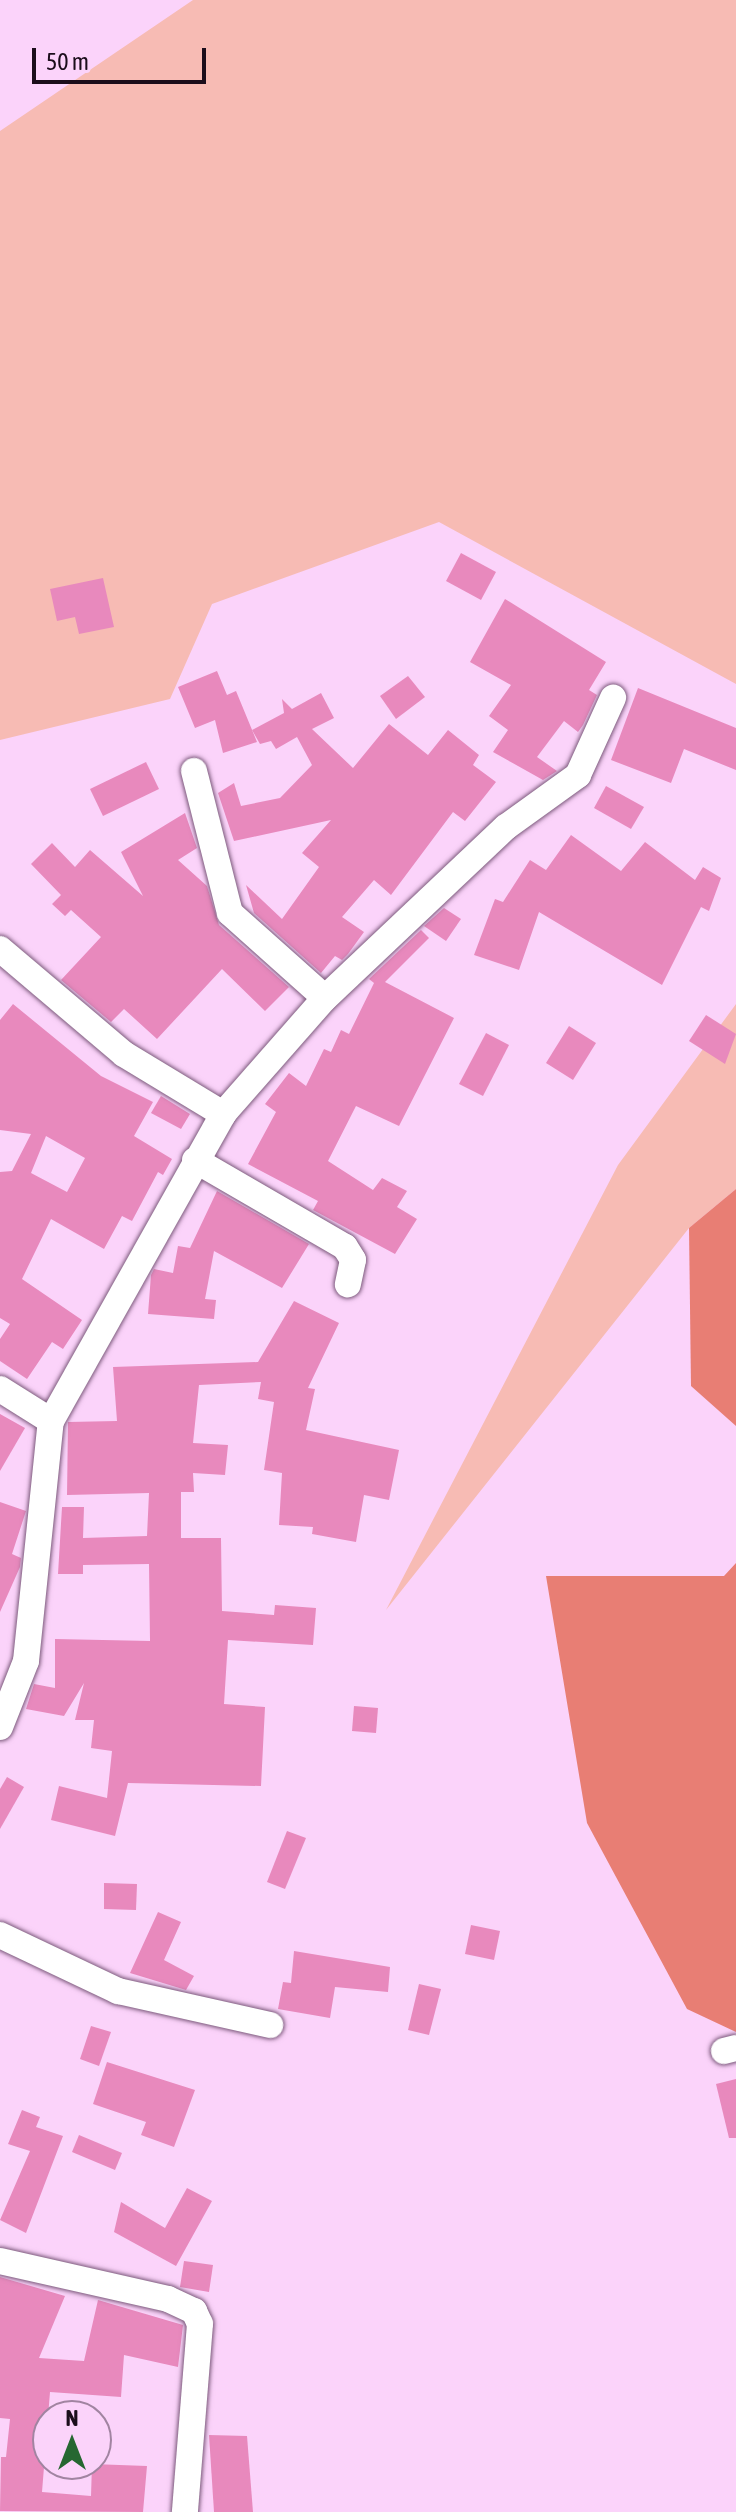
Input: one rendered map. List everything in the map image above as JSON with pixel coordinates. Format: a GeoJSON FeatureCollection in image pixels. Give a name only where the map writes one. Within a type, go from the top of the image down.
{"type":"FeatureCollection","features":[{"type":"Feature","properties":{"kind":"street"},"geometry":{"type":"LineString","coordinates":[[0,1727],[26,1661],[51,1421],[195,1160],[223,1114],[325,998],[506,827],[578,775],[613,698]]}},
{"type":"Feature","properties":{"kind":"street"},"geometry":{"type":"LineString","coordinates":[[194,771],[230,913],[325,998]]}},
{"type":"Feature","properties":{"kind":"street"},"geometry":{"type":"LineString","coordinates":[[0,949],[124,1054],[223,1114]]}},
{"type":"Feature","properties":{"kind":"street"},"geometry":{"type":"LineString","coordinates":[[195,1160],[345,1247],[353,1260],[348,1284]]}},
{"type":"Feature","properties":{"kind":"street"},"geometry":{"type":"LineString","coordinates":[[0,1389],[51,1421]]}},
{"type":"Feature","properties":{"kind":"street"},"geometry":{"type":"LineString","coordinates":[[0,1935],[118,1991],[270,2025]]}},
{"type":"Feature","properties":{"kind":"street"},"geometry":{"type":"LineString","coordinates":[[0,2261],[168,2299],[194,2311],[200,2324],[185,2512]]}},
{"type":"Feature","properties":{"kind":"shaded area"},"geometry":{"type":"Polygon","coordinates":[[[193,0],[736,0],[736,684],[439,522],[212,604],[170,699],[0,740],[0,131],[193,0]]]}},
{"type":"Feature","properties":{"kind":"shaded area"},"geometry":{"type":"Polygon","coordinates":[[[736,1004],[736,1189],[689,1228],[386,1610],[618,1165],[736,1004]]]}},
{"type":"Feature","properties":{"kind":"shaded area"},"geometry":{"type":"Polygon","coordinates":[[[736,1189],[736,1426],[691,1386],[689,1228],[736,1189]]]}},
{"type":"Feature","properties":{"kind":"shaded area"},"geometry":{"type":"Polygon","coordinates":[[[736,1563],[736,2032],[687,2009],[587,1823],[546,1576],[724,1576],[736,1563]]]}},
{"type":"Feature","properties":{"kind":"building"},"geometry":{"type":"Polygon","coordinates":[[[461,553],[496,572],[481,600],[446,581],[461,553]]]}},
{"type":"Feature","properties":{"kind":"building"},"geometry":{"type":"Polygon","coordinates":[[[103,578],[114,627],[79,634],[75,617],[57,621],[50,589],[103,578]]]}},
{"type":"Feature","properties":{"kind":"building"},"geometry":{"type":"Polygon","coordinates":[[[505,599],[606,662],[589,690],[597,695],[578,732],[564,721],[537,757],[557,771],[543,780],[493,752],[508,730],[489,716],[511,685],[470,662],[505,599]]]}},
{"type":"Feature","properties":{"kind":"building"},"geometry":{"type":"Polygon","coordinates":[[[217,671],[227,695],[236,691],[257,742],[223,753],[215,720],[195,728],[178,687],[217,671]]]}},
{"type":"Feature","properties":{"kind":"building"},"geometry":{"type":"Polygon","coordinates":[[[408,676],[425,697],[396,719],[380,696],[408,676]]]}},
{"type":"Feature","properties":{"kind":"building"},"geometry":{"type":"Polygon","coordinates":[[[638,688],[736,728],[736,770],[684,749],[671,783],[611,760],[638,688]]]}},
{"type":"Feature","properties":{"kind":"building"},"geometry":{"type":"Polygon","coordinates":[[[321,693],[334,718],[312,729],[353,768],[389,724],[428,755],[448,730],[479,755],[473,765],[496,782],[465,821],[453,812],[391,895],[374,880],[342,917],[364,932],[342,960],[335,956],[321,973],[254,913],[246,885],[282,919],[319,867],[302,853],[331,820],[234,841],[218,793],[234,783],[241,806],[280,798],[312,765],[297,737],[276,749],[271,741],[260,744],[252,730],[284,713],[282,699],[292,709],[321,693]]]}},
{"type":"Feature","properties":{"kind":"building"},"geometry":{"type":"Polygon","coordinates":[[[146,762],[159,789],[103,816],[90,789],[146,762]]]}},
{"type":"Feature","properties":{"kind":"building"},"geometry":{"type":"Polygon","coordinates":[[[606,786],[644,807],[631,829],[594,808],[606,786]]]}},
{"type":"Feature","properties":{"kind":"building"},"geometry":{"type":"Polygon","coordinates":[[[185,813],[197,848],[178,860],[207,886],[219,925],[289,987],[265,1011],[222,969],[157,1039],[124,1009],[111,1022],[61,980],[101,937],[71,910],[65,916],[52,904],[61,895],[31,864],[52,843],[75,867],[90,850],[143,896],[121,852],[185,813]]]}},
{"type":"Feature","properties":{"kind":"building"},"geometry":{"type":"Polygon","coordinates":[[[571,835],[621,871],[645,842],[695,880],[703,867],[721,878],[709,911],[701,907],[662,985],[539,912],[519,970],[474,955],[495,899],[503,902],[530,860],[546,870],[571,835]]]}},
{"type":"Feature","properties":{"kind":"building"},"geometry":{"type":"Polygon","coordinates":[[[444,908],[461,919],[446,941],[424,926],[444,908]]]}},
{"type":"Feature","properties":{"kind":"building"},"geometry":{"type":"Polygon","coordinates":[[[421,930],[429,938],[385,982],[454,1018],[399,1126],[356,1106],[328,1161],[373,1190],[382,1178],[407,1191],[397,1207],[417,1219],[395,1254],[313,1210],[318,1201],[248,1164],[276,1112],[265,1104],[289,1073],[306,1086],[324,1049],[331,1052],[341,1030],[349,1034],[374,983],[369,979],[421,930]]]}},
{"type":"Feature","properties":{"kind":"building"},"geometry":{"type":"Polygon","coordinates":[[[13,1004],[101,1076],[153,1102],[134,1136],[172,1159],[163,1175],[158,1172],[132,1221],[122,1216],[104,1249],[51,1219],[22,1279],[82,1320],[63,1349],[52,1342],[27,1379],[0,1361],[0,1339],[10,1324],[0,1318],[0,1172],[12,1171],[31,1134],[0,1130],[0,1020],[13,1004]],[[46,1136],[31,1173],[67,1192],[85,1158],[46,1136]]]}},
{"type":"Feature","properties":{"kind":"building"},"geometry":{"type":"Polygon","coordinates":[[[706,1015],[736,1034],[725,1064],[689,1041],[706,1015]]]}},
{"type":"Feature","properties":{"kind":"building"},"geometry":{"type":"Polygon","coordinates":[[[569,1026],[596,1043],[573,1080],[546,1063],[569,1026]]]}},
{"type":"Feature","properties":{"kind":"building"},"geometry":{"type":"Polygon","coordinates":[[[486,1033],[509,1045],[483,1096],[459,1084],[486,1033]]]}},
{"type":"Feature","properties":{"kind":"building"},"geometry":{"type":"Polygon","coordinates":[[[161,1096],[190,1114],[181,1129],[151,1113],[161,1096]]]}},
{"type":"Feature","properties":{"kind":"building"},"geometry":{"type":"Polygon","coordinates":[[[217,1191],[309,1244],[282,1288],[214,1251],[205,1299],[216,1300],[214,1319],[148,1314],[154,1269],[173,1273],[178,1246],[190,1248],[217,1191]]]}},
{"type":"Feature","properties":{"kind":"building"},"geometry":{"type":"Polygon","coordinates":[[[294,1301],[339,1323],[308,1388],[315,1389],[306,1430],[399,1450],[389,1500],[364,1495],[356,1542],[312,1534],[313,1527],[279,1525],[282,1473],[264,1470],[274,1402],[258,1399],[261,1382],[199,1385],[193,1443],[228,1445],[225,1475],[193,1473],[194,1492],[181,1492],[181,1538],[221,1538],[222,1611],[274,1615],[275,1605],[316,1608],[313,1645],[228,1640],[224,1704],[265,1707],[261,1786],[128,1783],[115,1836],[51,1820],[59,1786],[107,1798],[112,1751],[91,1748],[94,1720],[75,1720],[84,1683],[64,1716],[26,1709],[34,1684],[55,1688],[55,1639],[150,1641],[149,1564],[83,1565],[83,1574],[58,1574],[62,1507],[84,1507],[83,1538],[147,1536],[149,1493],[67,1495],[68,1422],[117,1421],[113,1367],[258,1362],[294,1301]]]}},
{"type":"Feature","properties":{"kind":"building"},"geometry":{"type":"Polygon","coordinates":[[[0,1414],[25,1428],[0,1471],[0,1414]]]}},
{"type":"Feature","properties":{"kind":"building"},"geometry":{"type":"Polygon","coordinates":[[[0,1502],[26,1511],[12,1554],[21,1558],[20,1567],[0,1612],[0,1502]]]}},
{"type":"Feature","properties":{"kind":"building"},"geometry":{"type":"Polygon","coordinates":[[[354,1706],[378,1708],[376,1733],[352,1731],[354,1706]]]}},
{"type":"Feature","properties":{"kind":"building"},"geometry":{"type":"Polygon","coordinates":[[[7,1777],[24,1787],[0,1829],[0,1789],[7,1777]]]}},
{"type":"Feature","properties":{"kind":"building"},"geometry":{"type":"Polygon","coordinates":[[[287,1831],[306,1838],[285,1889],[267,1882],[287,1831]]]}},
{"type":"Feature","properties":{"kind":"building"},"geometry":{"type":"Polygon","coordinates":[[[104,1883],[137,1884],[136,1910],[104,1909],[104,1883]]]}},
{"type":"Feature","properties":{"kind":"building"},"geometry":{"type":"Polygon","coordinates":[[[158,1912],[181,1922],[164,1960],[194,1976],[186,1990],[130,1973],[158,1912]]]}},
{"type":"Feature","properties":{"kind":"building"},"geometry":{"type":"Polygon","coordinates":[[[471,1925],[500,1931],[494,1960],[465,1954],[471,1925]]]}},
{"type":"Feature","properties":{"kind":"building"},"geometry":{"type":"Polygon","coordinates":[[[294,1951],[390,1967],[388,1992],[335,1987],[330,2018],[278,2009],[283,1982],[291,1983],[294,1951]]]}},
{"type":"Feature","properties":{"kind":"building"},"geometry":{"type":"Polygon","coordinates":[[[419,1984],[441,1989],[429,2035],[408,2030],[419,1984]]]}},
{"type":"Feature","properties":{"kind":"building"},"geometry":{"type":"Polygon","coordinates":[[[91,2026],[111,2032],[99,2066],[80,2059],[91,2026]]]}},
{"type":"Feature","properties":{"kind":"building"},"geometry":{"type":"Polygon","coordinates":[[[107,2062],[195,2090],[174,2147],[141,2135],[146,2122],[93,2104],[107,2062]]]}},
{"type":"Feature","properties":{"kind":"building"},"geometry":{"type":"Polygon","coordinates":[[[736,2079],[736,2138],[729,2138],[716,2084],[736,2079]]]}},
{"type":"Feature","properties":{"kind":"building"},"geometry":{"type":"Polygon","coordinates":[[[22,2110],[40,2117],[36,2127],[63,2136],[26,2233],[0,2220],[30,2151],[8,2144],[22,2110]]]}},
{"type":"Feature","properties":{"kind":"building"},"geometry":{"type":"Polygon","coordinates":[[[79,2135],[122,2153],[115,2170],[72,2152],[79,2135]]]}},
{"type":"Feature","properties":{"kind":"building"},"geometry":{"type":"Polygon","coordinates":[[[187,2188],[212,2201],[176,2266],[114,2232],[121,2202],[165,2228],[187,2188]]]}},
{"type":"Feature","properties":{"kind":"building"},"geometry":{"type":"Polygon","coordinates":[[[184,2261],[213,2265],[209,2292],[180,2287],[184,2261]]]}},
{"type":"Feature","properties":{"kind":"building"},"geometry":{"type":"Polygon","coordinates":[[[0,2277],[65,2296],[39,2358],[84,2361],[98,2300],[183,2325],[178,2367],[124,2355],[121,2397],[50,2392],[49,2400],[32,2400],[32,2480],[43,2480],[42,2492],[91,2496],[92,2480],[112,2480],[112,2465],[147,2466],[143,2512],[0,2511],[1,2457],[6,2457],[10,2419],[0,2418],[0,2277]]]}},
{"type":"Feature","properties":{"kind":"building"},"geometry":{"type":"Polygon","coordinates":[[[209,2435],[247,2436],[253,2512],[214,2512],[209,2435]]]}}]}
